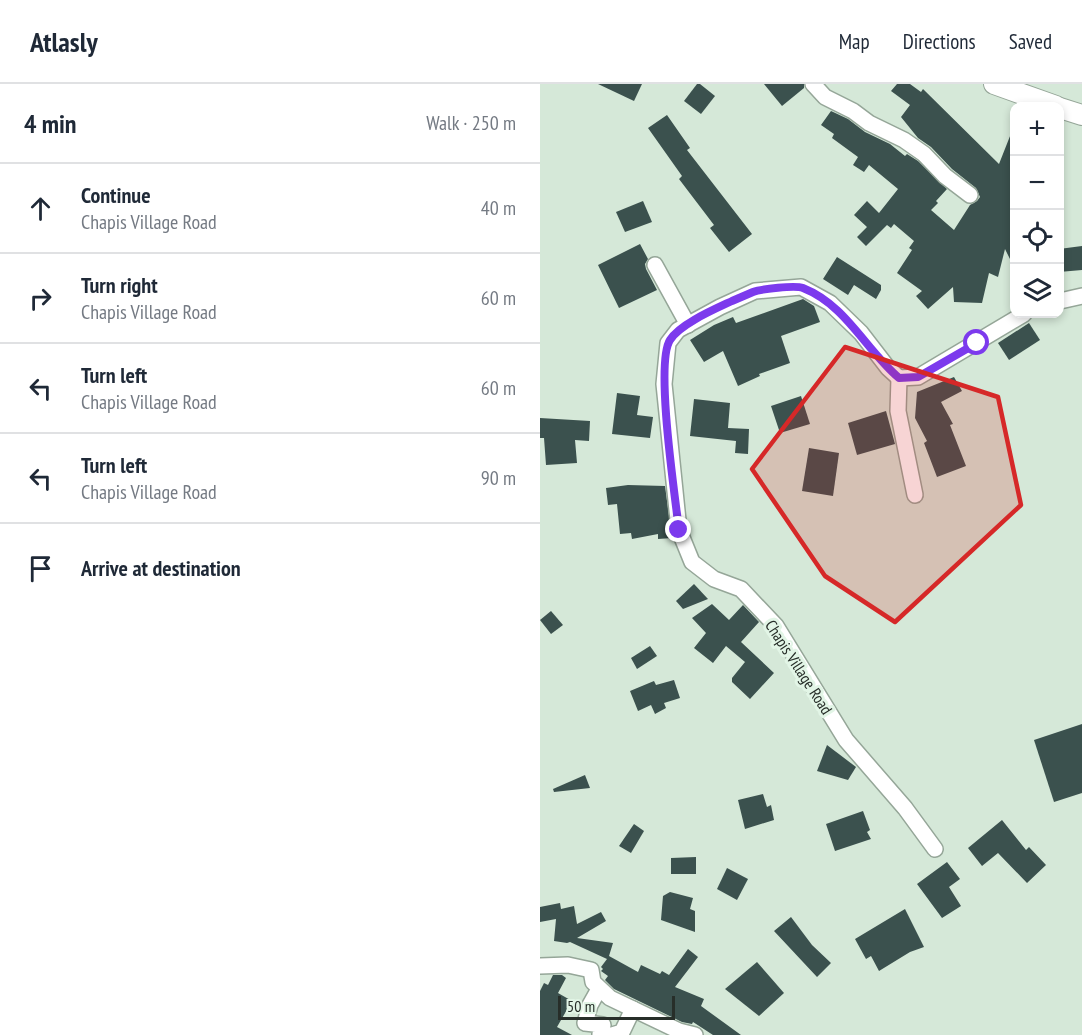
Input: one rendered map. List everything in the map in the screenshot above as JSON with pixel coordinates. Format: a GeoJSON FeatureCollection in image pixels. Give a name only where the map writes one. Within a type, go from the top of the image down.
{"type":"FeatureCollection","features":[{"type":"Feature","properties":{"kind":"main road"},"geometry":{"type":"LineString","coordinates":[[994,84],[1044,102]]}},
{"type":"Feature","properties":{"kind":"main road"},"geometry":{"type":"LineString","coordinates":[[1064,109],[1082,115]]}},
{"type":"Feature","properties":{"kind":"street"},"geometry":{"type":"LineString","coordinates":[[813,84],[825,97],[853,111],[869,123],[904,140],[924,154],[945,176],[970,195]]}},
{"type":"Feature","properties":{"kind":"street"},"geometry":{"type":"LineString","coordinates":[[655,265],[688,325]]}},
{"type":"Feature","properties":{"kind":"street","name":"Chapis Village Road"},"geometry":{"type":"LineString","coordinates":[[899,378],[888,368],[861,333],[830,303],[801,287],[755,291],[678,330],[668,343],[664,384],[679,530],[692,562],[714,579],[741,590],[776,626],[846,740],[905,808],[935,849]]}},
{"type":"Feature","properties":{"kind":"street"},"geometry":{"type":"LineString","coordinates":[[1064,300],[1082,296]]}},
{"type":"Feature","properties":{"kind":"street"},"geometry":{"type":"LineString","coordinates":[[915,495],[898,411],[899,378],[918,377],[1017,318]]}},
{"type":"Feature","properties":{"kind":"street"},"geometry":{"type":"LineString","coordinates":[[540,966],[567,964],[591,970],[593,982],[610,999],[679,1031],[695,1035]]}},
{"type":"Feature","properties":{"kind":"street"},"geometry":{"type":"LineString","coordinates":[[599,989],[590,1005],[585,1023],[603,1025],[600,1034],[612,1035],[622,1032],[633,1009]]}},
{"type":"Feature","properties":{"kind":"highlighted area"},"geometry":{"type":"Polygon","coordinates":[[[845,347],[998,397],[1021,505],[895,622],[825,576],[752,469],[845,347]]]}},
{"type":"Feature","properties":{"kind":"building"},"geometry":{"type":"Polygon","coordinates":[[[598,84],[642,84],[634,101],[598,84]]]}},
{"type":"Feature","properties":{"kind":"building"},"geometry":{"type":"Polygon","coordinates":[[[697,84],[715,96],[701,114],[684,101],[697,84]]]}},
{"type":"Feature","properties":{"kind":"building"},"geometry":{"type":"Polygon","coordinates":[[[764,84],[804,84],[804,88],[782,106],[764,84]]]}},
{"type":"Feature","properties":{"kind":"building"},"geometry":{"type":"Polygon","coordinates":[[[897,84],[910,84],[921,92],[923,89],[999,164],[1010,136],[1010,259],[1005,249],[998,277],[989,273],[982,303],[954,302],[953,287],[928,309],[916,296],[922,291],[897,273],[912,250],[909,248],[914,241],[894,224],[891,228],[887,225],[866,246],[857,237],[867,227],[854,215],[867,201],[879,213],[898,189],[869,165],[864,172],[853,165],[858,157],[832,138],[834,134],[821,125],[831,111],[890,144],[905,156],[907,154],[918,161],[947,189],[931,210],[954,230],[970,205],[980,197],[976,188],[918,138],[901,117],[910,105],[891,91],[897,84]]]}},
{"type":"Feature","properties":{"kind":"building"},"geometry":{"type":"Polygon","coordinates":[[[667,115],[690,148],[687,150],[752,234],[729,252],[710,228],[714,225],[679,179],[682,176],[648,128],[667,115]]]}},
{"type":"Feature","properties":{"kind":"building"},"geometry":{"type":"Polygon","coordinates":[[[643,201],[652,222],[625,232],[616,212],[643,201]]]}},
{"type":"Feature","properties":{"kind":"building"},"geometry":{"type":"Polygon","coordinates":[[[640,244],[648,259],[645,264],[646,269],[657,290],[619,308],[598,265],[640,244]]]}},
{"type":"Feature","properties":{"kind":"building"},"geometry":{"type":"Polygon","coordinates":[[[1082,246],[1082,270],[1064,272],[1064,248],[1082,246]]]}},
{"type":"Feature","properties":{"kind":"building"},"geometry":{"type":"Polygon","coordinates":[[[837,257],[881,285],[876,299],[854,285],[848,295],[823,279],[837,257]]]}},
{"type":"Feature","properties":{"kind":"building"},"geometry":{"type":"Polygon","coordinates":[[[803,299],[814,306],[820,322],[781,336],[790,363],[759,374],[760,376],[738,386],[723,351],[704,362],[690,340],[714,325],[733,317],[736,323],[803,299]]]}},
{"type":"Feature","properties":{"kind":"building"},"geometry":{"type":"Polygon","coordinates":[[[1029,323],[1040,340],[1009,360],[998,343],[1029,323]]]}},
{"type":"Feature","properties":{"kind":"building"},"geometry":{"type":"Polygon","coordinates":[[[954,377],[962,391],[941,402],[953,424],[950,425],[966,466],[937,477],[924,443],[927,441],[915,418],[917,392],[954,377]]]}},
{"type":"Feature","properties":{"kind":"building"},"geometry":{"type":"Polygon","coordinates":[[[617,393],[640,396],[637,415],[653,417],[650,438],[612,434],[617,393]]]}},
{"type":"Feature","properties":{"kind":"building"},"geometry":{"type":"Polygon","coordinates":[[[801,396],[810,424],[780,433],[771,406],[801,396]]]}},
{"type":"Feature","properties":{"kind":"building"},"geometry":{"type":"Polygon","coordinates":[[[694,399],[730,403],[728,428],[749,429],[748,454],[735,453],[736,441],[690,436],[694,399]]]}},
{"type":"Feature","properties":{"kind":"building"},"geometry":{"type":"Polygon","coordinates":[[[886,411],[895,444],[857,455],[848,423],[886,411]]]}},
{"type":"Feature","properties":{"kind":"building"},"geometry":{"type":"Polygon","coordinates":[[[540,418],[590,421],[589,441],[575,440],[577,463],[546,465],[544,438],[540,438],[540,418]]]}},
{"type":"Feature","properties":{"kind":"building"},"geometry":{"type":"Polygon","coordinates":[[[809,448],[839,453],[833,496],[802,491],[809,448]]]}},
{"type":"Feature","properties":{"kind":"building"},"geometry":{"type":"Polygon","coordinates":[[[628,485],[665,486],[672,538],[658,539],[658,534],[632,539],[631,533],[620,534],[617,504],[608,505],[606,488],[628,485]]]}},
{"type":"Feature","properties":{"kind":"building"},"geometry":{"type":"Polygon","coordinates":[[[694,584],[708,599],[683,609],[676,601],[694,584]]]}},
{"type":"Feature","properties":{"kind":"building"},"geometry":{"type":"Polygon","coordinates":[[[712,604],[729,620],[743,605],[759,622],[741,642],[774,673],[750,699],[732,682],[732,678],[745,662],[726,646],[713,663],[694,648],[706,633],[692,618],[712,604]]]}},
{"type":"Feature","properties":{"kind":"building"},"geometry":{"type":"Polygon","coordinates":[[[551,611],[563,625],[551,634],[540,620],[551,611]]]}},
{"type":"Feature","properties":{"kind":"building"},"geometry":{"type":"Polygon","coordinates":[[[650,646],[657,656],[637,669],[631,658],[650,646]]]}},
{"type":"Feature","properties":{"kind":"building"},"geometry":{"type":"Polygon","coordinates":[[[674,680],[680,698],[664,703],[666,708],[655,714],[651,705],[638,711],[630,691],[654,681],[656,685],[674,680]]]}},
{"type":"Feature","properties":{"kind":"building"},"geometry":{"type":"Polygon","coordinates":[[[1082,724],[1082,793],[1054,802],[1034,740],[1082,724]]]}},
{"type":"Feature","properties":{"kind":"building"},"geometry":{"type":"Polygon","coordinates":[[[827,745],[856,767],[848,780],[817,771],[827,745]]]}},
{"type":"Feature","properties":{"kind":"building"},"geometry":{"type":"Polygon","coordinates":[[[585,775],[590,788],[554,792],[553,789],[585,775]]]}},
{"type":"Feature","properties":{"kind":"building"},"geometry":{"type":"Polygon","coordinates":[[[763,794],[767,807],[771,805],[774,820],[745,829],[738,800],[763,794]]]}},
{"type":"Feature","properties":{"kind":"building"},"geometry":{"type":"Polygon","coordinates":[[[863,811],[870,830],[867,832],[871,839],[835,851],[826,824],[863,811]]]}},
{"type":"Feature","properties":{"kind":"building"},"geometry":{"type":"Polygon","coordinates":[[[1002,820],[1026,850],[1029,847],[1046,865],[1027,883],[998,853],[982,866],[968,848],[1002,820]]]}},
{"type":"Feature","properties":{"kind":"building"},"geometry":{"type":"Polygon","coordinates":[[[634,824],[644,831],[631,853],[619,846],[634,824]]]}},
{"type":"Feature","properties":{"kind":"building"},"geometry":{"type":"Polygon","coordinates":[[[696,857],[696,874],[671,874],[671,858],[696,857]]]}},
{"type":"Feature","properties":{"kind":"building"},"geometry":{"type":"Polygon","coordinates":[[[947,862],[960,879],[949,887],[961,906],[942,918],[917,884],[947,862]]]}},
{"type":"Feature","properties":{"kind":"building"},"geometry":{"type":"Polygon","coordinates":[[[727,868],[748,879],[737,900],[717,889],[727,868]]]}},
{"type":"Feature","properties":{"kind":"building"},"geometry":{"type":"Polygon","coordinates":[[[670,892],[693,898],[690,909],[695,911],[695,932],[661,920],[663,896],[670,892]]]}},
{"type":"Feature","properties":{"kind":"building"},"geometry":{"type":"Polygon","coordinates":[[[560,903],[561,909],[574,906],[577,924],[601,912],[606,921],[577,938],[613,943],[609,956],[638,972],[641,965],[660,974],[662,971],[669,975],[688,949],[698,957],[675,987],[704,999],[701,1006],[741,1035],[713,1035],[693,1022],[692,1024],[682,1022],[614,989],[605,980],[608,976],[601,971],[607,959],[570,942],[554,941],[556,919],[540,922],[540,907],[560,903]]]}},
{"type":"Feature","properties":{"kind":"building"},"geometry":{"type":"Polygon","coordinates":[[[905,909],[924,947],[910,952],[879,971],[871,956],[866,959],[855,939],[905,909]]]}},
{"type":"Feature","properties":{"kind":"building"},"geometry":{"type":"Polygon","coordinates":[[[791,917],[812,945],[831,963],[817,977],[774,931],[791,917]]]}},
{"type":"Feature","properties":{"kind":"building"},"geometry":{"type":"Polygon","coordinates":[[[757,962],[784,993],[759,1016],[725,989],[757,962]]]}},
{"type":"Feature","properties":{"kind":"building"},"geometry":{"type":"Polygon","coordinates":[[[553,975],[562,975],[566,978],[558,993],[572,1001],[557,1027],[572,1035],[540,1035],[540,991],[544,983],[548,985],[553,975]]]}},
{"type":"Feature","properties":{"kind":"route"},"geometry":{"type":"LineString","coordinates":[[679,530],[664,384],[668,343],[678,330],[755,291],[801,287],[830,303],[861,333],[888,368],[899,378],[918,377],[977,343]]}}]}
